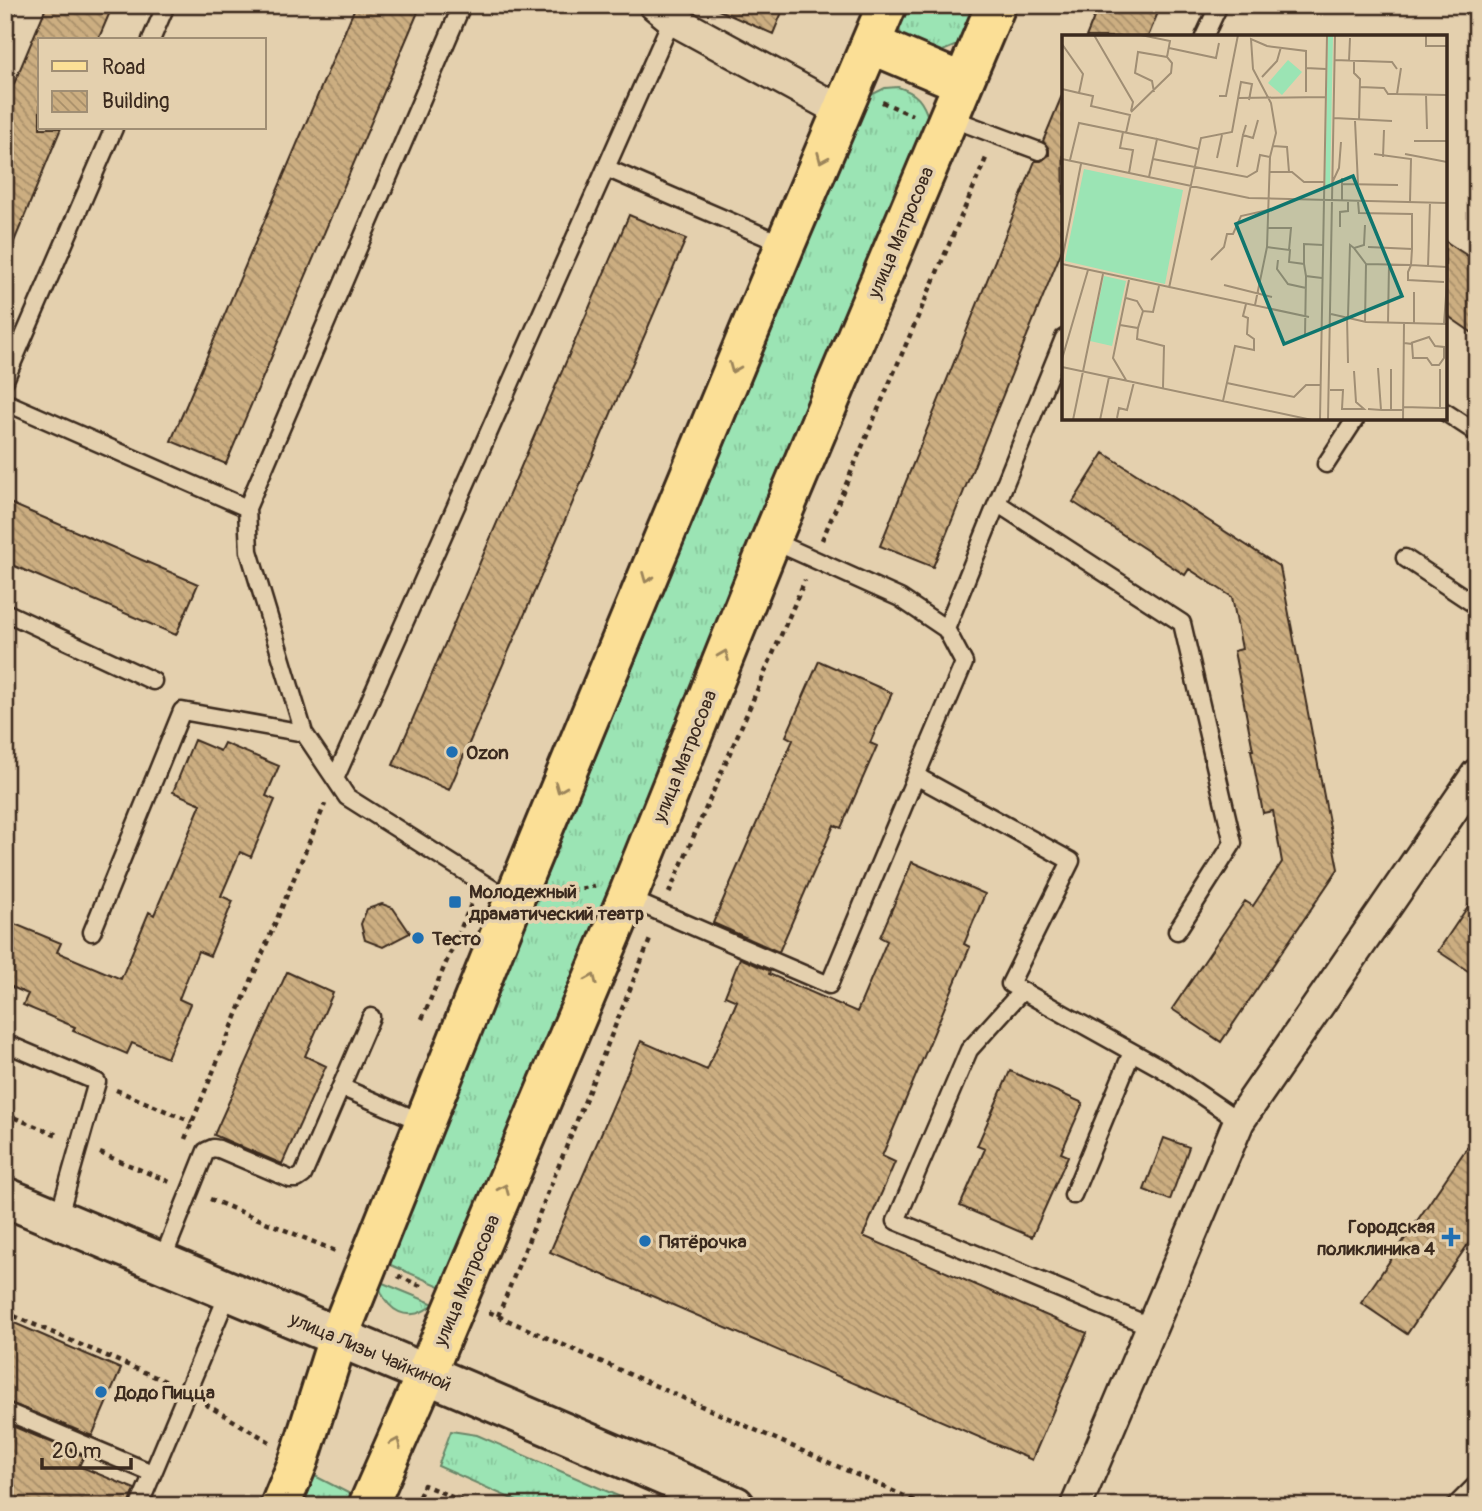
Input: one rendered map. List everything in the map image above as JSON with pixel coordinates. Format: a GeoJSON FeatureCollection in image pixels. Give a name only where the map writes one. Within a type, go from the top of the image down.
{"type":"FeatureCollection","features":[{"type":"Feature","properties":{"kind":"main road"},"geometry":{"type":"LineString","coordinates":[[280,1506],[299,1460],[338,1338],[513,902],[887,5]]}},
{"type":"Feature","properties":{"kind":"main road","name":"улица Матросова"},"geometry":{"type":"LineString","coordinates":[[368,1506],[640,897],[771,540],[996,5]]}},
{"type":"Feature","properties":{"kind":"main road"},"geometry":{"type":"LineString","coordinates":[[871,44],[963,83]]}},
{"type":"Feature","properties":{"kind":"main road","name":"улица Лизы Чайкиной"},"geometry":{"type":"LineString","coordinates":[[5,1197],[735,1506]]}},
{"type":"Feature","properties":{"kind":"street"},"geometry":{"type":"LineString","coordinates":[[674,16],[846,100]]}},
{"type":"Feature","properties":{"kind":"street"},"geometry":{"type":"LineString","coordinates":[[1076,1506],[1239,1121],[1477,774]]}},
{"type":"Feature","properties":{"kind":"lane"},"geometry":{"type":"LineString","coordinates":[[152,38],[166,5]]}},
{"type":"Feature","properties":{"kind":"lane"},"geometry":{"type":"LineString","coordinates":[[463,5],[247,508],[249,551],[304,733],[347,797],[513,902]]}},
{"type":"Feature","properties":{"kind":"lane"},"geometry":{"type":"LineString","coordinates":[[1204,35],[1219,5]]}},
{"type":"Feature","properties":{"kind":"lane"},"geometry":{"type":"LineString","coordinates":[[335,779],[674,16]]}},
{"type":"Feature","properties":{"kind":"lane"},"geometry":{"type":"LineString","coordinates":[[946,122],[996,135],[1039,151]]}},
{"type":"Feature","properties":{"kind":"lane"},"geometry":{"type":"LineString","coordinates":[[5,380],[113,130]]}},
{"type":"Feature","properties":{"kind":"lane"},"geometry":{"type":"LineString","coordinates":[[606,168],[785,245]]}},
{"type":"Feature","properties":{"kind":"lane"},"geometry":{"type":"LineString","coordinates":[[946,629],[1062,343]]}},
{"type":"Feature","properties":{"kind":"lane"},"geometry":{"type":"LineString","coordinates":[[5,402],[247,508]]}},
{"type":"Feature","properties":{"kind":"lane"},"geometry":{"type":"LineString","coordinates":[[1447,413],[1477,433]]}},
{"type":"Feature","properties":{"kind":"lane"},"geometry":{"type":"LineString","coordinates":[[1326,464],[1355,420]]}},
{"type":"Feature","properties":{"kind":"lane"},"geometry":{"type":"LineString","coordinates":[[997,503],[1182,623],[1233,843],[1177,930]]}},
{"type":"Feature","properties":{"kind":"lane"},"geometry":{"type":"LineString","coordinates":[[640,897],[829,985],[964,663],[946,629],[900,598],[771,540]]}},
{"type":"Feature","properties":{"kind":"lane"},"geometry":{"type":"LineString","coordinates":[[1405,558],[1477,606]]}},
{"type":"Feature","properties":{"kind":"lane"},"geometry":{"type":"LineString","coordinates":[[5,612],[153,681]]}},
{"type":"Feature","properties":{"kind":"lane"},"geometry":{"type":"LineString","coordinates":[[92,932],[182,711],[304,733]]}},
{"type":"Feature","properties":{"kind":"lane"},"geometry":{"type":"LineString","coordinates":[[916,776],[1071,861],[1010,984],[1161,1068],[1239,1121]]}},
{"type":"Feature","properties":{"kind":"lane"},"geometry":{"type":"LineString","coordinates":[[1022,991],[969,1050],[896,1221],[1152,1327]]}},
{"type":"Feature","properties":{"kind":"lane"},"geometry":{"type":"LineString","coordinates":[[161,1263],[206,1150],[219,1149],[290,1180],[303,1175],[371,1017]]}},
{"type":"Feature","properties":{"kind":"lane"},"geometry":{"type":"LineString","coordinates":[[5,1043],[97,1082],[58,1220]]}},
{"type":"Feature","properties":{"kind":"lane"},"geometry":{"type":"LineString","coordinates":[[1073,1195],[1132,1052]]}},
{"type":"Feature","properties":{"kind":"lane"},"geometry":{"type":"LineString","coordinates":[[341,1087],[424,1123]]}},
{"type":"Feature","properties":{"kind":"lane"},"geometry":{"type":"LineString","coordinates":[[139,1506],[229,1292]]}},
{"type":"Feature","properties":{"kind":"lane"},"geometry":{"type":"LineString","coordinates":[[5,1411],[152,1473]]}},
{"type":"Feature","properties":{"kind":"lane"},"geometry":{"type":"LineString","coordinates":[[1455,1506],[1477,1484]]}},
{"type":"Feature","properties":{"kind":"path"},"geometry":{"type":"LineString","coordinates":[[5,33],[17,5]]}},
{"type":"Feature","properties":{"kind":"path"},"geometry":{"type":"LineString","coordinates":[[846,100],[946,122]]}},
{"type":"Feature","properties":{"kind":"path"},"geometry":{"type":"LineString","coordinates":[[498,1316],[640,897],[814,560],[996,135]]}},
{"type":"Feature","properties":{"kind":"path"},"geometry":{"type":"LineString","coordinates":[[182,1146],[335,779]]}},
{"type":"Feature","properties":{"kind":"path"},"geometry":{"type":"LineString","coordinates":[[513,902],[640,897]]}},
{"type":"Feature","properties":{"kind":"path"},"geometry":{"type":"LineString","coordinates":[[97,1082],[192,1122]]}},
{"type":"Feature","properties":{"kind":"path"},"geometry":{"type":"LineString","coordinates":[[167,1181],[172,1170]]}},
{"type":"Feature","properties":{"kind":"path"},"geometry":{"type":"LineString","coordinates":[[415,1506],[424,1485],[473,1506]]}},
{"type":"Feature","properties":{"kind":"green space"},"geometry":{"type":"Polygon","coordinates":[[[905,5],[975,5],[957,45],[938,53],[904,40],[897,25],[905,5]]]}},
{"type":"Feature","properties":{"kind":"green space"},"geometry":{"type":"Polygon","coordinates":[[[898,87],[918,99],[929,120],[442,1287],[386,1263],[869,96],[885,88],[898,87]]]}},
{"type":"Feature","properties":{"kind":"green space"},"geometry":{"type":"Polygon","coordinates":[[[378,1281],[434,1304],[416,1314],[400,1312],[389,1305],[378,1281]]]}},
{"type":"Feature","properties":{"kind":"green space"},"geometry":{"type":"Polygon","coordinates":[[[451,1431],[477,1435],[641,1506],[528,1506],[438,1466],[451,1431]]]}},
{"type":"Feature","properties":{"kind":"green space"},"geometry":{"type":"Polygon","coordinates":[[[313,1475],[356,1497],[352,1506],[300,1506],[313,1475]]]}},
{"type":"Feature","properties":{"kind":"building"},"geometry":{"type":"Polygon","coordinates":[[[47,5],[113,5],[99,38],[38,38],[38,130],[60,130],[6,261],[5,105],[47,5]]]}},
{"type":"Feature","properties":{"kind":"building"},"geometry":{"type":"Polygon","coordinates":[[[356,5],[421,5],[226,464],[171,441],[356,5]]]}},
{"type":"Feature","properties":{"kind":"building"},"geometry":{"type":"Polygon","coordinates":[[[707,5],[785,5],[773,34],[707,5]]]}},
{"type":"Feature","properties":{"kind":"building"},"geometry":{"type":"Polygon","coordinates":[[[1099,5],[1161,5],[1149,35],[1087,35],[1099,5]]]}},
{"type":"Feature","properties":{"kind":"building"},"geometry":{"type":"Polygon","coordinates":[[[1062,95],[1062,250],[933,567],[880,546],[1035,161],[1041,161],[1049,155],[1049,149],[1043,141],[1062,95]]]}},
{"type":"Feature","properties":{"kind":"building"},"geometry":{"type":"Polygon","coordinates":[[[629,215],[686,239],[449,790],[393,765],[629,215]]]}},
{"type":"Feature","properties":{"kind":"building"},"geometry":{"type":"Polygon","coordinates":[[[1447,242],[1477,262],[1477,336],[1447,315],[1447,242]]]}},
{"type":"Feature","properties":{"kind":"building"},"geometry":{"type":"Polygon","coordinates":[[[1104,453],[1280,567],[1338,869],[1221,1042],[1172,1009],[1245,901],[1253,906],[1282,862],[1273,811],[1263,813],[1251,750],[1234,651],[1242,649],[1232,597],[1189,569],[1185,575],[1073,502],[1104,453]]]}},
{"type":"Feature","properties":{"kind":"building"},"geometry":{"type":"Polygon","coordinates":[[[5,501],[198,584],[176,635],[5,562],[5,501]]]}},
{"type":"Feature","properties":{"kind":"building"},"geometry":{"type":"Polygon","coordinates":[[[819,661],[892,693],[870,743],[877,746],[841,828],[834,825],[779,952],[713,923],[793,740],[786,736],[819,661]]]}},
{"type":"Feature","properties":{"kind":"building"},"geometry":{"type":"Polygon","coordinates":[[[194,740],[220,751],[224,743],[279,766],[266,796],[275,800],[251,857],[240,852],[221,896],[233,901],[210,956],[198,951],[179,999],[190,1004],[167,1058],[132,1043],[127,1054],[73,1031],[75,1027],[23,1005],[28,994],[5,984],[5,920],[61,943],[57,952],[121,979],[149,912],[154,915],[201,804],[173,792],[194,740]]]}},
{"type":"Feature","properties":{"kind":"building"},"geometry":{"type":"Polygon","coordinates":[[[912,862],[985,894],[964,944],[970,947],[882,1156],[895,1162],[863,1236],[1087,1333],[1032,1460],[550,1252],[641,1041],[707,1070],[737,1001],[725,996],[740,958],[770,971],[769,974],[857,1012],[887,941],[880,937],[912,862]]]}},
{"type":"Feature","properties":{"kind":"building"},"geometry":{"type":"Polygon","coordinates":[[[1477,893],[1477,977],[1438,951],[1477,893]]]}},
{"type":"Feature","properties":{"kind":"building"},"geometry":{"type":"Polygon","coordinates":[[[382,904],[393,908],[410,933],[383,947],[365,940],[361,924],[367,909],[382,904]]]}},
{"type":"Feature","properties":{"kind":"building"},"geometry":{"type":"Polygon","coordinates":[[[287,972],[333,993],[305,1056],[326,1066],[282,1164],[214,1135],[287,972]]]}},
{"type":"Feature","properties":{"kind":"building"},"geometry":{"type":"Polygon","coordinates":[[[1010,1071],[1083,1103],[1061,1153],[1068,1156],[1032,1237],[960,1206],[985,1149],[977,1146],[1010,1071]]]}},
{"type":"Feature","properties":{"kind":"building"},"geometry":{"type":"Polygon","coordinates":[[[1477,1133],[1477,1231],[1407,1334],[1361,1303],[1477,1133]]]}},
{"type":"Feature","properties":{"kind":"building"},"geometry":{"type":"Polygon","coordinates":[[[1164,1138],[1189,1147],[1170,1200],[1144,1190],[1164,1138]]]}},
{"type":"Feature","properties":{"kind":"building"},"geometry":{"type":"Polygon","coordinates":[[[5,1319],[121,1369],[92,1436],[5,1401],[5,1319]]]}},
{"type":"Feature","properties":{"kind":"building"},"geometry":{"type":"Polygon","coordinates":[[[5,1423],[84,1456],[79,1466],[135,1489],[129,1506],[5,1506],[5,1423]]]}},
{"type":"Feature","properties":{"kind":"place","name":"Ozon"},"geometry":{"type":"Point","coordinates":[452,752]}},
{"type":"Feature","properties":{"kind":"place","name":"Молодежный драматический театр"},"geometry":{"type":"Point","coordinates":[455,902]}},
{"type":"Feature","properties":{"kind":"place","name":"Тесто"},"geometry":{"type":"Point","coordinates":[418,938]}},
{"type":"Feature","properties":{"kind":"place","name":"Городская поликлиника 4"},"geometry":{"type":"Point","coordinates":[1451,1237]}},
{"type":"Feature","properties":{"kind":"place","name":"Пятёрочка"},"geometry":{"type":"Point","coordinates":[645,1241]}},
{"type":"Feature","properties":{"kind":"place","name":"Додо Пицца"},"geometry":{"type":"Point","coordinates":[101,1392]}}]}
